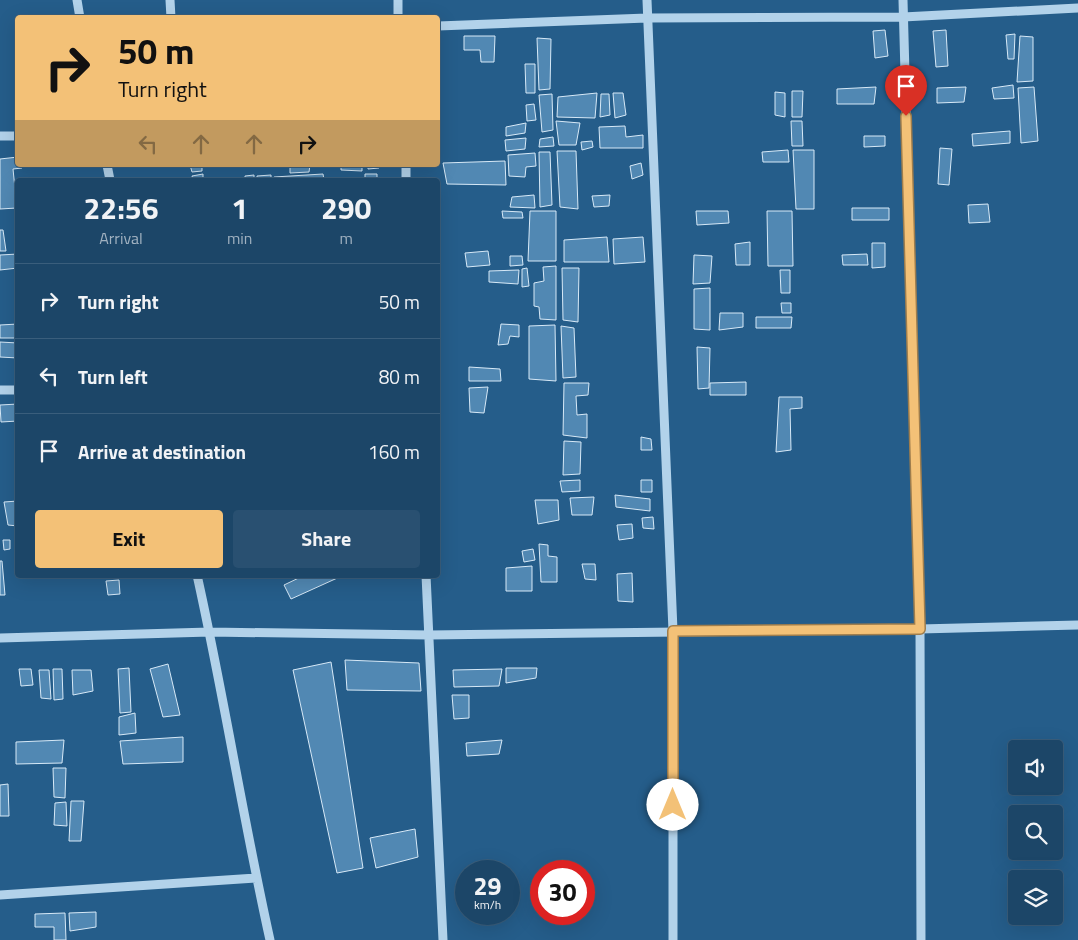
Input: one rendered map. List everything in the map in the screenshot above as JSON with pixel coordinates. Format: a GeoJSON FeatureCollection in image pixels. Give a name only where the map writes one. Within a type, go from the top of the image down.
{"type":"FeatureCollection","features":[{"type":"Feature","properties":{"kind":"street"},"geometry":{"type":"LineString","coordinates":[[77,0],[80,15]]}},
{"type":"Feature","properties":{"kind":"street"},"geometry":{"type":"LineString","coordinates":[[170,0],[171,15]]}},
{"type":"Feature","properties":{"kind":"street"},"geometry":{"type":"LineString","coordinates":[[398,0],[398,15]]}},
{"type":"Feature","properties":{"kind":"street"},"geometry":{"type":"LineString","coordinates":[[647,0],[673,631],[673,940]]}},
{"type":"Feature","properties":{"kind":"street"},"geometry":{"type":"LineString","coordinates":[[903,0],[920,629],[921,940]]}},
{"type":"Feature","properties":{"kind":"street"},"geometry":{"type":"LineString","coordinates":[[440,26],[647,18],[904,17],[1078,8]]}},
{"type":"Feature","properties":{"kind":"street"},"geometry":{"type":"LineString","coordinates":[[0,136],[15,136]]}},
{"type":"Feature","properties":{"kind":"street"},"geometry":{"type":"LineString","coordinates":[[0,390],[15,390]]}},
{"type":"Feature","properties":{"kind":"street"},"geometry":{"type":"LineString","coordinates":[[198,578],[210,632],[256,878],[270,940]]}},
{"type":"Feature","properties":{"kind":"street"},"geometry":{"type":"LineString","coordinates":[[426,578],[443,940]]}},
{"type":"Feature","properties":{"kind":"street"},"geometry":{"type":"LineString","coordinates":[[0,638],[210,632],[429,635],[920,629],[1078,625]]}},
{"type":"Feature","properties":{"kind":"street"},"geometry":{"type":"LineString","coordinates":[[0,895],[256,878]]}},
{"type":"Feature","properties":{"kind":"building"},"geometry":{"type":"Polygon","coordinates":[[[885,30],[888,56],[875,58],[873,31],[885,30]]]}},
{"type":"Feature","properties":{"kind":"building"},"geometry":{"type":"Polygon","coordinates":[[[946,30],[948,66],[936,67],[933,31],[946,30]]]}},
{"type":"Feature","properties":{"kind":"building"},"geometry":{"type":"Polygon","coordinates":[[[1015,34],[1014,59],[1008,59],[1006,35],[1015,34]]]}},
{"type":"Feature","properties":{"kind":"building"},"geometry":{"type":"Polygon","coordinates":[[[464,36],[495,36],[494,62],[481,62],[480,50],[464,50],[464,36]]]}},
{"type":"Feature","properties":{"kind":"building"},"geometry":{"type":"Polygon","coordinates":[[[1020,36],[1033,37],[1033,81],[1017,82],[1020,36]]]}},
{"type":"Feature","properties":{"kind":"building"},"geometry":{"type":"Polygon","coordinates":[[[537,38],[551,39],[550,89],[539,90],[537,38]]]}},
{"type":"Feature","properties":{"kind":"building"},"geometry":{"type":"Polygon","coordinates":[[[525,64],[535,64],[535,93],[526,93],[525,64]]]}},
{"type":"Feature","properties":{"kind":"building"},"geometry":{"type":"Polygon","coordinates":[[[1013,85],[1014,98],[994,99],[992,88],[1013,85]]]}},
{"type":"Feature","properties":{"kind":"building"},"geometry":{"type":"Polygon","coordinates":[[[876,87],[874,104],[837,104],[837,89],[876,87]]]}},
{"type":"Feature","properties":{"kind":"building"},"geometry":{"type":"Polygon","coordinates":[[[966,87],[964,102],[937,103],[937,88],[966,87]]]}},
{"type":"Feature","properties":{"kind":"building"},"geometry":{"type":"Polygon","coordinates":[[[1034,87],[1038,141],[1021,143],[1018,88],[1034,87]]]}},
{"type":"Feature","properties":{"kind":"building"},"geometry":{"type":"Polygon","coordinates":[[[792,91],[803,91],[802,117],[792,117],[792,91]]]}},
{"type":"Feature","properties":{"kind":"building"},"geometry":{"type":"Polygon","coordinates":[[[775,92],[785,93],[785,117],[775,115],[775,92]]]}},
{"type":"Feature","properties":{"kind":"building"},"geometry":{"type":"Polygon","coordinates":[[[597,93],[595,118],[557,117],[558,97],[597,93]]]}},
{"type":"Feature","properties":{"kind":"building"},"geometry":{"type":"Polygon","coordinates":[[[613,93],[623,93],[626,115],[615,118],[613,93]]]}},
{"type":"Feature","properties":{"kind":"building"},"geometry":{"type":"Polygon","coordinates":[[[552,94],[553,130],[542,132],[539,95],[552,94]]]}},
{"type":"Feature","properties":{"kind":"building"},"geometry":{"type":"Polygon","coordinates":[[[601,94],[609,94],[610,115],[600,117],[601,94]]]}},
{"type":"Feature","properties":{"kind":"building"},"geometry":{"type":"Polygon","coordinates":[[[534,104],[536,120],[527,121],[526,105],[534,104]]]}},
{"type":"Feature","properties":{"kind":"building"},"geometry":{"type":"Polygon","coordinates":[[[556,121],[580,123],[576,145],[559,145],[556,121]]]}},
{"type":"Feature","properties":{"kind":"building"},"geometry":{"type":"Polygon","coordinates":[[[791,121],[802,121],[803,146],[792,146],[791,121]]]}},
{"type":"Feature","properties":{"kind":"building"},"geometry":{"type":"Polygon","coordinates":[[[526,123],[525,133],[506,136],[506,127],[526,123]]]}},
{"type":"Feature","properties":{"kind":"building"},"geometry":{"type":"Polygon","coordinates":[[[625,126],[626,137],[643,135],[643,148],[600,148],[599,127],[625,126]]]}},
{"type":"Feature","properties":{"kind":"building"},"geometry":{"type":"Polygon","coordinates":[[[1010,131],[1010,143],[973,146],[972,134],[1010,131]]]}},
{"type":"Feature","properties":{"kind":"building"},"geometry":{"type":"Polygon","coordinates":[[[864,136],[885,136],[885,146],[864,147],[864,136]]]}},
{"type":"Feature","properties":{"kind":"building"},"geometry":{"type":"Polygon","coordinates":[[[553,137],[554,146],[539,147],[540,139],[553,137]]]}},
{"type":"Feature","properties":{"kind":"building"},"geometry":{"type":"Polygon","coordinates":[[[526,138],[525,149],[506,151],[505,140],[526,138]]]}},
{"type":"Feature","properties":{"kind":"building"},"geometry":{"type":"Polygon","coordinates":[[[592,141],[593,147],[582,150],[581,142],[592,141]]]}},
{"type":"Feature","properties":{"kind":"building"},"geometry":{"type":"Polygon","coordinates":[[[940,148],[952,149],[949,185],[938,184],[940,148]]]}},
{"type":"Feature","properties":{"kind":"building"},"geometry":{"type":"Polygon","coordinates":[[[788,150],[789,162],[763,162],[762,152],[788,150]]]}},
{"type":"Feature","properties":{"kind":"building"},"geometry":{"type":"Polygon","coordinates":[[[793,150],[814,150],[814,209],[796,209],[793,150]]]}},
{"type":"Feature","properties":{"kind":"building"},"geometry":{"type":"Polygon","coordinates":[[[557,151],[576,151],[578,209],[560,207],[557,151]]]}},
{"type":"Feature","properties":{"kind":"building"},"geometry":{"type":"Polygon","coordinates":[[[539,152],[550,152],[552,205],[540,207],[539,152]]]}},
{"type":"Feature","properties":{"kind":"building"},"geometry":{"type":"Polygon","coordinates":[[[535,153],[536,166],[526,167],[525,177],[509,176],[508,155],[535,153]]]}},
{"type":"Feature","properties":{"kind":"building"},"geometry":{"type":"Polygon","coordinates":[[[15,157],[15,167],[22,167],[13,169],[15,208],[0,209],[0,159],[15,157]]]}},
{"type":"Feature","properties":{"kind":"building"},"geometry":{"type":"Polygon","coordinates":[[[505,161],[506,185],[447,184],[443,163],[505,161]]]}},
{"type":"Feature","properties":{"kind":"building"},"geometry":{"type":"Polygon","coordinates":[[[641,163],[643,175],[632,179],[630,166],[641,163]]]}},
{"type":"Feature","properties":{"kind":"building"},"geometry":{"type":"Polygon","coordinates":[[[191,167],[202,167],[202,171],[192,172],[191,167]]]}},
{"type":"Feature","properties":{"kind":"building"},"geometry":{"type":"Polygon","coordinates":[[[290,167],[310,167],[309,172],[290,173],[290,167]]]}},
{"type":"Feature","properties":{"kind":"building"},"geometry":{"type":"Polygon","coordinates":[[[341,167],[362,167],[362,171],[341,170],[341,167]]]}},
{"type":"Feature","properties":{"kind":"building"},"geometry":{"type":"Polygon","coordinates":[[[368,167],[379,167],[379,168],[368,169],[368,167]]]}},
{"type":"Feature","properties":{"kind":"building"},"geometry":{"type":"Polygon","coordinates":[[[203,174],[203,178],[192,178],[192,176],[203,174]]]}},
{"type":"Feature","properties":{"kind":"building"},"geometry":{"type":"Polygon","coordinates":[[[323,174],[324,178],[274,178],[323,174]]]}},
{"type":"Feature","properties":{"kind":"building"},"geometry":{"type":"Polygon","coordinates":[[[365,174],[377,174],[377,178],[365,178],[365,174]]]}},
{"type":"Feature","properties":{"kind":"building"},"geometry":{"type":"Polygon","coordinates":[[[254,175],[254,178],[245,178],[245,176],[254,175]]]}},
{"type":"Feature","properties":{"kind":"building"},"geometry":{"type":"Polygon","coordinates":[[[271,175],[271,178],[257,178],[257,176],[271,175]]]}},
{"type":"Feature","properties":{"kind":"building"},"geometry":{"type":"Polygon","coordinates":[[[534,195],[535,208],[510,207],[512,197],[534,195]]]}},
{"type":"Feature","properties":{"kind":"building"},"geometry":{"type":"Polygon","coordinates":[[[610,195],[609,206],[594,207],[592,196],[610,195]]]}},
{"type":"Feature","properties":{"kind":"building"},"geometry":{"type":"Polygon","coordinates":[[[988,204],[990,222],[969,223],[968,205],[988,204]]]}},
{"type":"Feature","properties":{"kind":"building"},"geometry":{"type":"Polygon","coordinates":[[[852,208],[889,208],[889,220],[852,220],[852,208]]]}},
{"type":"Feature","properties":{"kind":"building"},"geometry":{"type":"Polygon","coordinates":[[[502,211],[522,212],[523,218],[503,218],[502,211]]]}},
{"type":"Feature","properties":{"kind":"building"},"geometry":{"type":"Polygon","coordinates":[[[530,211],[556,211],[556,261],[528,261],[530,211]]]}},
{"type":"Feature","properties":{"kind":"building"},"geometry":{"type":"Polygon","coordinates":[[[696,211],[728,211],[729,223],[697,225],[696,211]]]}},
{"type":"Feature","properties":{"kind":"building"},"geometry":{"type":"Polygon","coordinates":[[[767,211],[792,211],[793,266],[768,266],[767,211]]]}},
{"type":"Feature","properties":{"kind":"building"},"geometry":{"type":"Polygon","coordinates":[[[0,230],[3,230],[6,251],[0,251],[0,230]]]}},
{"type":"Feature","properties":{"kind":"building"},"geometry":{"type":"Polygon","coordinates":[[[607,237],[609,262],[564,262],[564,240],[607,237]]]}},
{"type":"Feature","properties":{"kind":"building"},"geometry":{"type":"Polygon","coordinates":[[[643,237],[645,262],[614,264],[613,239],[643,237]]]}},
{"type":"Feature","properties":{"kind":"building"},"geometry":{"type":"Polygon","coordinates":[[[750,242],[750,265],[736,265],[735,244],[750,242]]]}},
{"type":"Feature","properties":{"kind":"building"},"geometry":{"type":"Polygon","coordinates":[[[872,243],[885,243],[885,267],[872,268],[872,243]]]}},
{"type":"Feature","properties":{"kind":"building"},"geometry":{"type":"Polygon","coordinates":[[[488,251],[490,265],[467,267],[465,253],[488,251]]]}},
{"type":"Feature","properties":{"kind":"building"},"geometry":{"type":"Polygon","coordinates":[[[15,254],[15,268],[0,270],[0,255],[15,254]]]}},
{"type":"Feature","properties":{"kind":"building"},"geometry":{"type":"Polygon","coordinates":[[[867,254],[868,265],[843,265],[842,255],[867,254]]]}},
{"type":"Feature","properties":{"kind":"building"},"geometry":{"type":"Polygon","coordinates":[[[694,255],[712,256],[710,283],[693,284],[694,255]]]}},
{"type":"Feature","properties":{"kind":"building"},"geometry":{"type":"Polygon","coordinates":[[[510,256],[522,256],[523,265],[510,266],[510,256]]]}},
{"type":"Feature","properties":{"kind":"building"},"geometry":{"type":"Polygon","coordinates":[[[556,266],[556,320],[540,319],[539,307],[534,306],[534,283],[544,281],[543,267],[556,266]]]}},
{"type":"Feature","properties":{"kind":"building"},"geometry":{"type":"Polygon","coordinates":[[[527,268],[529,286],[522,287],[522,269],[527,268]]]}},
{"type":"Feature","properties":{"kind":"building"},"geometry":{"type":"Polygon","coordinates":[[[562,268],[579,268],[578,322],[563,320],[562,268]]]}},
{"type":"Feature","properties":{"kind":"building"},"geometry":{"type":"Polygon","coordinates":[[[519,270],[518,284],[489,282],[489,271],[519,270]]]}},
{"type":"Feature","properties":{"kind":"building"},"geometry":{"type":"Polygon","coordinates":[[[780,270],[790,270],[790,293],[781,293],[780,270]]]}},
{"type":"Feature","properties":{"kind":"building"},"geometry":{"type":"Polygon","coordinates":[[[710,288],[710,330],[694,329],[694,289],[710,288]]]}},
{"type":"Feature","properties":{"kind":"building"},"geometry":{"type":"Polygon","coordinates":[[[781,303],[791,303],[791,313],[782,313],[781,303]]]}},
{"type":"Feature","properties":{"kind":"building"},"geometry":{"type":"Polygon","coordinates":[[[720,313],[743,313],[743,327],[719,330],[720,313]]]}},
{"type":"Feature","properties":{"kind":"building"},"geometry":{"type":"Polygon","coordinates":[[[756,317],[792,317],[791,328],[756,328],[756,317]]]}},
{"type":"Feature","properties":{"kind":"building"},"geometry":{"type":"Polygon","coordinates":[[[15,324],[15,338],[0,338],[0,325],[15,324]]]}},
{"type":"Feature","properties":{"kind":"building"},"geometry":{"type":"Polygon","coordinates":[[[501,324],[519,325],[519,337],[510,336],[508,344],[498,345],[501,324]]]}},
{"type":"Feature","properties":{"kind":"building"},"geometry":{"type":"Polygon","coordinates":[[[555,325],[556,381],[529,379],[529,326],[555,325]]]}},
{"type":"Feature","properties":{"kind":"building"},"geometry":{"type":"Polygon","coordinates":[[[561,326],[574,328],[576,377],[563,378],[561,326]]]}},
{"type":"Feature","properties":{"kind":"building"},"geometry":{"type":"Polygon","coordinates":[[[0,342],[15,343],[15,358],[0,357],[0,342]]]}},
{"type":"Feature","properties":{"kind":"building"},"geometry":{"type":"Polygon","coordinates":[[[697,347],[710,348],[709,388],[698,389],[697,347]]]}},
{"type":"Feature","properties":{"kind":"building"},"geometry":{"type":"Polygon","coordinates":[[[469,367],[500,369],[501,381],[469,381],[469,367]]]}},
{"type":"Feature","properties":{"kind":"building"},"geometry":{"type":"Polygon","coordinates":[[[746,382],[746,395],[710,395],[710,383],[746,382]]]}},
{"type":"Feature","properties":{"kind":"building"},"geometry":{"type":"Polygon","coordinates":[[[564,383],[589,383],[588,395],[576,396],[577,415],[587,414],[587,438],[563,435],[564,383]]]}},
{"type":"Feature","properties":{"kind":"building"},"geometry":{"type":"Polygon","coordinates":[[[488,387],[484,413],[470,412],[469,388],[488,387]]]}},
{"type":"Feature","properties":{"kind":"building"},"geometry":{"type":"Polygon","coordinates":[[[779,397],[802,397],[802,408],[790,409],[791,450],[776,452],[779,397]]]}},
{"type":"Feature","properties":{"kind":"building"},"geometry":{"type":"Polygon","coordinates":[[[15,404],[15,421],[1,422],[0,405],[15,404]]]}},
{"type":"Feature","properties":{"kind":"building"},"geometry":{"type":"Polygon","coordinates":[[[641,437],[651,439],[652,450],[641,450],[641,437]]]}},
{"type":"Feature","properties":{"kind":"building"},"geometry":{"type":"Polygon","coordinates":[[[564,441],[581,442],[580,474],[563,475],[564,441]]]}},
{"type":"Feature","properties":{"kind":"building"},"geometry":{"type":"Polygon","coordinates":[[[580,480],[580,491],[562,492],[560,481],[580,480]]]}},
{"type":"Feature","properties":{"kind":"building"},"geometry":{"type":"Polygon","coordinates":[[[641,480],[652,480],[652,492],[641,492],[641,480]]]}},
{"type":"Feature","properties":{"kind":"building"},"geometry":{"type":"Polygon","coordinates":[[[615,495],[650,499],[650,511],[616,507],[615,495]]]}},
{"type":"Feature","properties":{"kind":"building"},"geometry":{"type":"Polygon","coordinates":[[[594,497],[592,515],[572,515],[570,498],[594,497]]]}},
{"type":"Feature","properties":{"kind":"building"},"geometry":{"type":"Polygon","coordinates":[[[535,500],[558,500],[559,520],[538,524],[535,500]]]}},
{"type":"Feature","properties":{"kind":"building"},"geometry":{"type":"Polygon","coordinates":[[[15,501],[15,526],[8,525],[4,502],[15,501]]]}},
{"type":"Feature","properties":{"kind":"building"},"geometry":{"type":"Polygon","coordinates":[[[653,517],[654,529],[643,528],[642,518],[653,517]]]}},
{"type":"Feature","properties":{"kind":"building"},"geometry":{"type":"Polygon","coordinates":[[[632,524],[633,538],[619,540],[617,525],[632,524]]]}},
{"type":"Feature","properties":{"kind":"building"},"geometry":{"type":"Polygon","coordinates":[[[3,540],[10,540],[10,549],[4,550],[3,540]]]}},
{"type":"Feature","properties":{"kind":"building"},"geometry":{"type":"Polygon","coordinates":[[[539,544],[548,545],[548,556],[557,557],[557,582],[541,582],[539,544]]]}},
{"type":"Feature","properties":{"kind":"building"},"geometry":{"type":"Polygon","coordinates":[[[533,549],[535,560],[524,562],[522,551],[533,549]]]}},
{"type":"Feature","properties":{"kind":"building"},"geometry":{"type":"Polygon","coordinates":[[[0,561],[2,561],[5,595],[0,595],[0,561]]]}},
{"type":"Feature","properties":{"kind":"building"},"geometry":{"type":"Polygon","coordinates":[[[582,564],[595,564],[596,580],[585,579],[582,564]]]}},
{"type":"Feature","properties":{"kind":"building"},"geometry":{"type":"Polygon","coordinates":[[[532,566],[532,591],[506,591],[506,568],[532,566]]]}},
{"type":"Feature","properties":{"kind":"building"},"geometry":{"type":"Polygon","coordinates":[[[632,573],[633,602],[618,601],[617,574],[632,573]]]}},
{"type":"Feature","properties":{"kind":"building"},"geometry":{"type":"Polygon","coordinates":[[[299,578],[337,578],[291,599],[284,585],[299,578]]]}},
{"type":"Feature","properties":{"kind":"building"},"geometry":{"type":"Polygon","coordinates":[[[119,580],[120,594],[108,595],[106,581],[119,580]]]}},
{"type":"Feature","properties":{"kind":"building"},"geometry":{"type":"Polygon","coordinates":[[[345,660],[419,663],[421,691],[347,690],[345,660]]]}},
{"type":"Feature","properties":{"kind":"building"},"geometry":{"type":"Polygon","coordinates":[[[331,662],[363,868],[337,873],[293,670],[331,662]]]}},
{"type":"Feature","properties":{"kind":"building"},"geometry":{"type":"Polygon","coordinates":[[[168,664],[180,715],[163,717],[150,669],[168,664]]]}},
{"type":"Feature","properties":{"kind":"building"},"geometry":{"type":"Polygon","coordinates":[[[129,668],[131,712],[120,713],[118,669],[129,668]]]}},
{"type":"Feature","properties":{"kind":"building"},"geometry":{"type":"Polygon","coordinates":[[[506,668],[537,668],[536,678],[506,683],[506,668]]]}},
{"type":"Feature","properties":{"kind":"building"},"geometry":{"type":"Polygon","coordinates":[[[19,669],[31,669],[33,685],[21,686],[19,669]]]}},
{"type":"Feature","properties":{"kind":"building"},"geometry":{"type":"Polygon","coordinates":[[[53,669],[62,669],[63,699],[54,700],[53,669]]]}},
{"type":"Feature","properties":{"kind":"building"},"geometry":{"type":"Polygon","coordinates":[[[502,669],[499,686],[454,687],[453,670],[502,669]]]}},
{"type":"Feature","properties":{"kind":"building"},"geometry":{"type":"Polygon","coordinates":[[[39,670],[49,670],[51,699],[41,698],[39,670]]]}},
{"type":"Feature","properties":{"kind":"building"},"geometry":{"type":"Polygon","coordinates":[[[72,670],[91,670],[93,691],[73,695],[72,670]]]}},
{"type":"Feature","properties":{"kind":"building"},"geometry":{"type":"Polygon","coordinates":[[[452,695],[469,695],[469,718],[454,719],[452,695]]]}},
{"type":"Feature","properties":{"kind":"building"},"geometry":{"type":"Polygon","coordinates":[[[135,713],[136,733],[119,735],[119,717],[135,713]]]}},
{"type":"Feature","properties":{"kind":"building"},"geometry":{"type":"Polygon","coordinates":[[[183,737],[183,762],[123,764],[120,741],[183,737]]]}},
{"type":"Feature","properties":{"kind":"building"},"geometry":{"type":"Polygon","coordinates":[[[64,740],[62,763],[16,764],[16,742],[64,740]]]}},
{"type":"Feature","properties":{"kind":"building"},"geometry":{"type":"Polygon","coordinates":[[[502,740],[499,754],[467,756],[466,743],[502,740]]]}},
{"type":"Feature","properties":{"kind":"building"},"geometry":{"type":"Polygon","coordinates":[[[53,768],[66,768],[65,798],[54,797],[53,768]]]}},
{"type":"Feature","properties":{"kind":"building"},"geometry":{"type":"Polygon","coordinates":[[[8,784],[9,816],[0,816],[0,785],[8,784]]]}},
{"type":"Feature","properties":{"kind":"building"},"geometry":{"type":"Polygon","coordinates":[[[71,801],[84,801],[81,841],[69,841],[71,801]]]}},
{"type":"Feature","properties":{"kind":"building"},"geometry":{"type":"Polygon","coordinates":[[[66,802],[67,826],[54,825],[55,803],[66,802]]]}},
{"type":"Feature","properties":{"kind":"building"},"geometry":{"type":"Polygon","coordinates":[[[415,829],[418,857],[376,868],[370,838],[415,829]]]}},
{"type":"Feature","properties":{"kind":"building"},"geometry":{"type":"Polygon","coordinates":[[[96,912],[96,927],[70,931],[69,913],[96,912]]]}},
{"type":"Feature","properties":{"kind":"building"},"geometry":{"type":"Polygon","coordinates":[[[65,913],[66,940],[54,940],[54,927],[35,927],[35,914],[65,913]]]}},
{"type":"Feature","properties":{"kind":"route"},"geometry":{"type":"LineString","coordinates":[[673,805],[673,631],[920,629],[906,116]]}}]}
